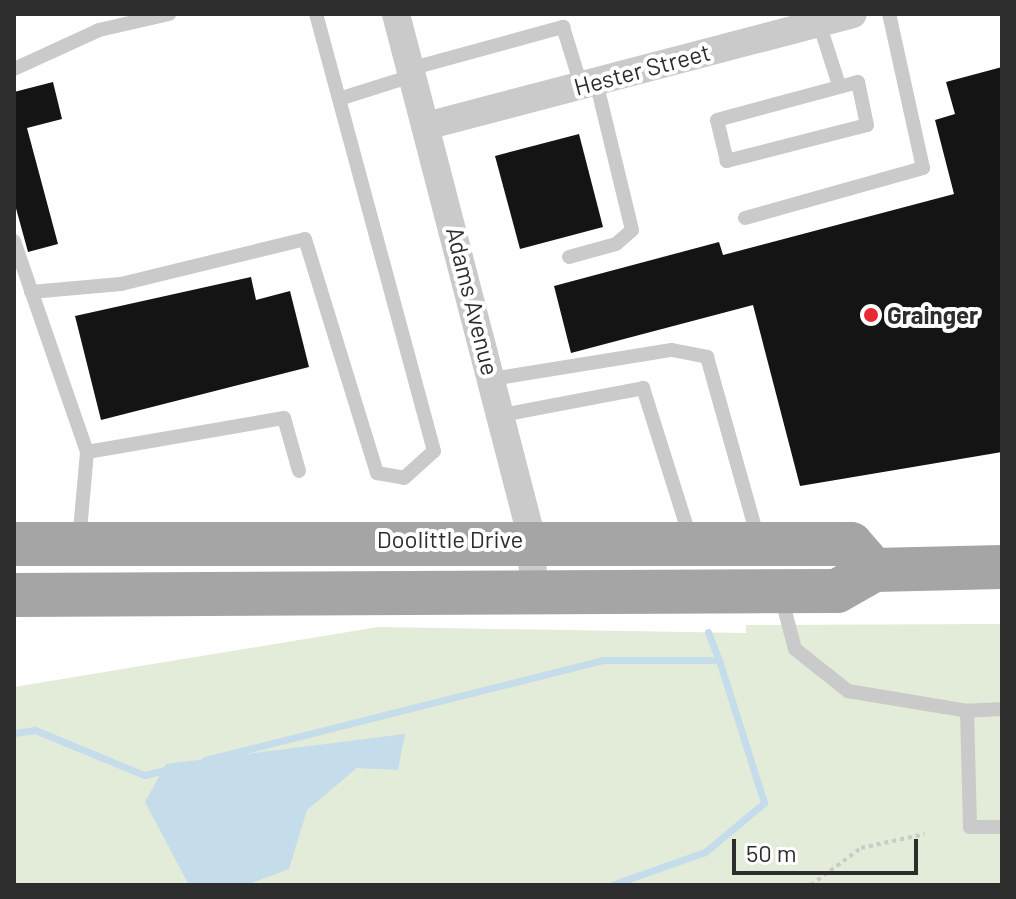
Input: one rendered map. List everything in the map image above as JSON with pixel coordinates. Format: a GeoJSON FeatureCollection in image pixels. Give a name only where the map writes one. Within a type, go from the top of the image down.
{"type":"FeatureCollection","features":[{"type":"Feature","properties":{"kind":"main road","name":"Doolittle Drive"},"geometry":{"type":"LineString","coordinates":[[14,544],[532,539],[851,544],[874,570]]}},
{"type":"Feature","properties":{"kind":"main road"},"geometry":{"type":"LineString","coordinates":[[14,595],[837,591],[874,570],[1002,567]]}},
{"type":"Feature","properties":{"kind":"street","name":"Adams Avenue"},"geometry":{"type":"LineString","coordinates":[[396,14],[430,125],[532,539],[533,592]]}},
{"type":"Feature","properties":{"kind":"street","name":"Hester Street"},"geometry":{"type":"LineString","coordinates":[[430,125],[853,14]]}},
{"type":"Feature","properties":{"kind":"lane"},"geometry":{"type":"LineString","coordinates":[[14,69],[99,30],[169,14]]}},
{"type":"Feature","properties":{"kind":"lane"},"geometry":{"type":"LineString","coordinates":[[31,292],[121,284],[305,239],[377,473],[404,478],[434,451],[316,14]]}},
{"type":"Feature","properties":{"kind":"lane"},"geometry":{"type":"LineString","coordinates":[[745,218],[923,168],[889,14]]}},
{"type":"Feature","properties":{"kind":"lane"},"geometry":{"type":"LineString","coordinates":[[819,23],[839,85]]}},
{"type":"Feature","properties":{"kind":"lane"},"geometry":{"type":"LineString","coordinates":[[339,99],[414,72],[563,27],[588,83],[632,230],[616,244],[569,257]]}},
{"type":"Feature","properties":{"kind":"lane"},"geometry":{"type":"LineString","coordinates":[[858,82],[867,125],[727,161],[717,120],[839,85],[858,82]]}},
{"type":"Feature","properties":{"kind":"lane"},"geometry":{"type":"LineString","coordinates":[[14,241],[87,452],[79,542]]}},
{"type":"Feature","properties":{"kind":"lane"},"geometry":{"type":"LineString","coordinates":[[492,379],[672,350],[707,357],[759,542]]}},
{"type":"Feature","properties":{"kind":"lane"},"geometry":{"type":"LineString","coordinates":[[502,415],[643,388],[692,541]]}},
{"type":"Feature","properties":{"kind":"lane"},"geometry":{"type":"LineString","coordinates":[[87,452],[284,418],[299,471]]}},
{"type":"Feature","properties":{"kind":"lane"},"geometry":{"type":"LineString","coordinates":[[779,591],[795,649],[848,691],[967,711],[1002,709]]}},
{"type":"Feature","properties":{"kind":"lane"},"geometry":{"type":"LineString","coordinates":[[967,711],[970,827],[1002,827]]}},
{"type":"Feature","properties":{"kind":"path"},"geometry":{"type":"LineString","coordinates":[[811,885],[861,848],[924,834]]}},
{"type":"Feature","properties":{"kind":"green space"},"geometry":{"type":"Polygon","coordinates":[[[1002,624],[1002,885],[14,885],[14,687],[378,627],[746,633],[746,625],[1002,624]]]}},
{"type":"Feature","properties":{"kind":"water"},"geometry":{"type":"Polygon","coordinates":[[[405,734],[398,770],[357,768],[307,810],[289,869],[246,885],[189,885],[145,802],[166,764],[405,734]]]}},
{"type":"Feature","properties":{"kind":"building","name":"Grainger"},"geometry":{"type":"Polygon","coordinates":[[[1002,67],[1002,452],[800,486],[753,305],[571,353],[554,286],[719,242],[723,255],[954,194],[935,120],[955,114],[946,82],[1002,67]]]}},
{"type":"Feature","properties":{"kind":"building"},"geometry":{"type":"Polygon","coordinates":[[[53,82],[62,119],[27,128],[58,244],[28,252],[14,201],[14,92],[53,82]]]}},
{"type":"Feature","properties":{"kind":"building"},"geometry":{"type":"Polygon","coordinates":[[[579,134],[603,227],[520,249],[495,156],[579,134]]]}},
{"type":"Feature","properties":{"kind":"building"},"geometry":{"type":"Polygon","coordinates":[[[251,277],[256,300],[290,291],[309,367],[101,420],[75,316],[251,277]]]}},
{"type":"Feature","properties":{"kind":"waterway"},"geometry":{"type":"LineString","coordinates":[[708,632],[719,660]]}},
{"type":"Feature","properties":{"kind":"waterway"},"geometry":{"type":"LineString","coordinates":[[205,760],[603,660],[719,660],[764,803],[705,852],[612,885]]}},
{"type":"Feature","properties":{"kind":"waterway"},"geometry":{"type":"LineString","coordinates":[[14,733],[35,730],[144,775],[170,769]]}},
{"type":"Feature","properties":{"kind":"place","name":"Grainger"},"geometry":{"type":"Point","coordinates":[871,315]}}]}
